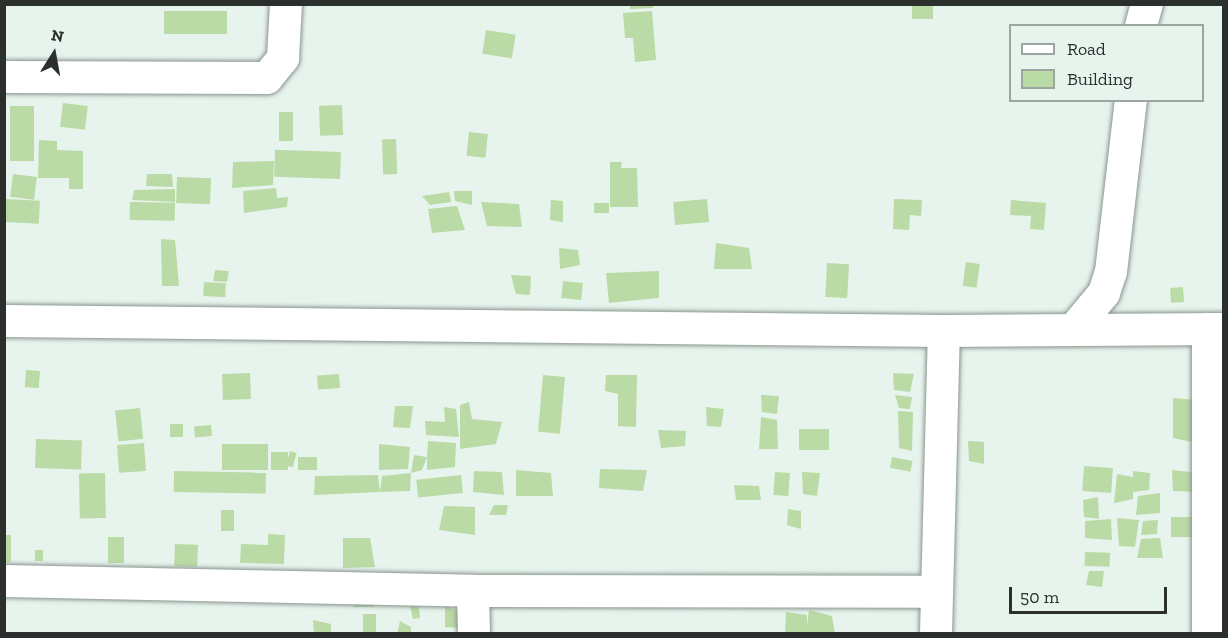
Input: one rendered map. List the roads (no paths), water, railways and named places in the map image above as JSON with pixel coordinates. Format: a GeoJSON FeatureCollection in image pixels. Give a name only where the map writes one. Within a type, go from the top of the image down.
{"type":"FeatureCollection","features":[{"type":"Feature","properties":{"kind":"street"},"geometry":{"type":"LineString","coordinates":[[4,77],[267,78],[283,58],[286,4]]}},
{"type":"Feature","properties":{"kind":"street"},"geometry":{"type":"LineString","coordinates":[[1142,24],[1147,4]]}},
{"type":"Feature","properties":{"kind":"street"},"geometry":{"type":"LineString","coordinates":[[1074,329],[1104,293],[1111,273],[1131,102]]}},
{"type":"Feature","properties":{"kind":"street"},"geometry":{"type":"LineString","coordinates":[[4,321],[944,331],[1216,329],[1208,633]]}},
{"type":"Feature","properties":{"kind":"street"},"geometry":{"type":"LineString","coordinates":[[936,633],[944,331]]}},
{"type":"Feature","properties":{"kind":"street"},"geometry":{"type":"LineString","coordinates":[[4,581],[473,591],[937,592]]}},
{"type":"Feature","properties":{"kind":"street"},"geometry":{"type":"LineString","coordinates":[[473,591],[474,633]]}}]}
